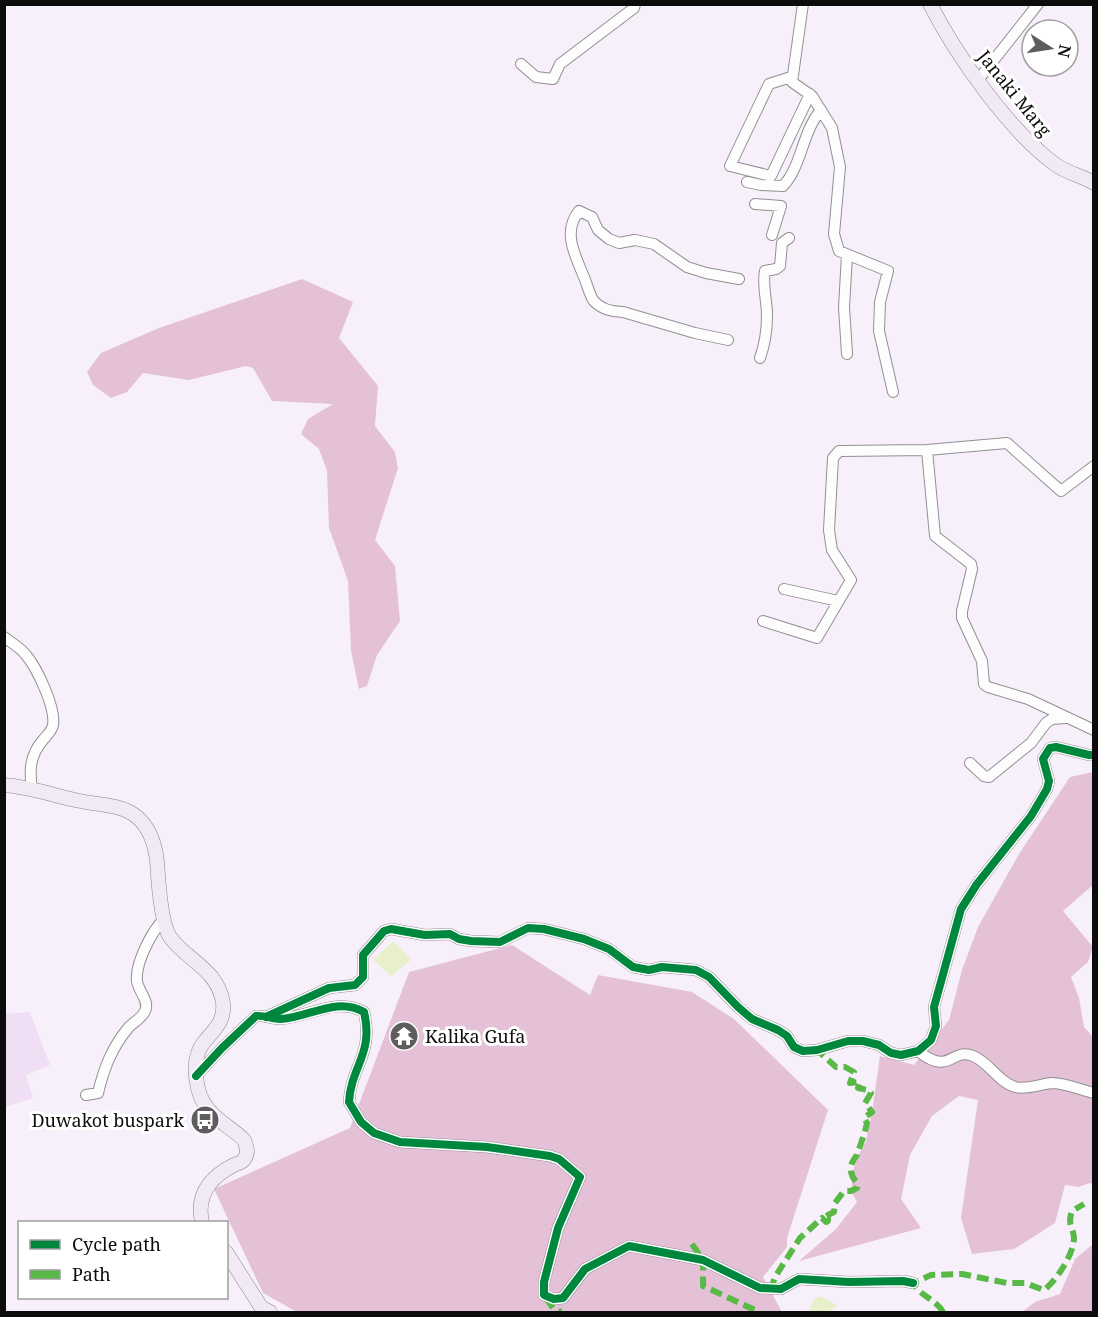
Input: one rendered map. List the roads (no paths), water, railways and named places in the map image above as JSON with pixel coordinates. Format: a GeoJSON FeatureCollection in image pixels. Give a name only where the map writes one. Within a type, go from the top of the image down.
{"type":"FeatureCollection","features":[{"type":"Feature","properties":{"kind":"street"},"geometry":{"type":"LineString","coordinates":[[521,64],[536,77],[553,79],[560,64],[634,8],[635,4]]}},
{"type":"Feature","properties":{"kind":"street"},"geometry":{"type":"LineString","coordinates":[[803,4],[792,82],[810,94],[832,128],[840,167],[834,234],[839,251],[888,271],[880,302],[879,331],[893,392]]}},
{"type":"Feature","properties":{"kind":"street","name":"Janaki Marg"},"geometry":{"type":"LineString","coordinates":[[930,4],[941,26],[978,80],[996,104],[1039,151],[1057,166],[1094,183]]}},
{"type":"Feature","properties":{"kind":"street"},"geometry":{"type":"LineString","coordinates":[[978,80],[1038,4]]}},
{"type":"Feature","properties":{"kind":"street"},"geometry":{"type":"LineString","coordinates":[[791,77],[769,84],[730,166],[771,176],[810,94]]}},
{"type":"Feature","properties":{"kind":"street"},"geometry":{"type":"LineString","coordinates":[[747,182],[783,186],[796,164],[812,121],[820,110]]}},
{"type":"Feature","properties":{"kind":"street"},"geometry":{"type":"LineString","coordinates":[[755,204],[781,206],[772,235]]}},
{"type":"Feature","properties":{"kind":"street"},"geometry":{"type":"LineString","coordinates":[[728,340],[623,312],[611,312],[594,301],[571,246],[573,218],[579,211],[592,217],[598,230],[619,243],[635,240],[654,244],[687,267],[739,279]]}},
{"type":"Feature","properties":{"kind":"street"},"geometry":{"type":"LineString","coordinates":[[760,358],[767,327],[765,271],[780,266],[782,243],[789,238]]}},
{"type":"Feature","properties":{"kind":"street"},"geometry":{"type":"LineString","coordinates":[[847,255],[844,307],[848,354]]}},
{"type":"Feature","properties":{"kind":"street"},"geometry":{"type":"LineString","coordinates":[[763,621],[817,638],[851,580],[832,550],[829,530],[833,458],[839,451],[927,450],[1007,443],[1061,492],[1094,466]]}},
{"type":"Feature","properties":{"kind":"street"},"geometry":{"type":"LineString","coordinates":[[927,450],[935,536],[971,564],[972,569],[962,618],[982,661],[984,684],[1028,699],[1094,730]]}},
{"type":"Feature","properties":{"kind":"street"},"geometry":{"type":"LineString","coordinates":[[784,589],[838,601]]}},
{"type":"Feature","properties":{"kind":"street"},"geometry":{"type":"LineString","coordinates":[[4,637],[26,654],[35,668],[51,706],[53,725],[50,733],[33,753],[30,773],[32,789]]}},
{"type":"Feature","properties":{"kind":"street"},"geometry":{"type":"LineString","coordinates":[[970,763],[984,776],[989,777],[1031,743],[1046,723],[1052,719],[1065,718]]}},
{"type":"Feature","properties":{"kind":"street"},"geometry":{"type":"LineString","coordinates":[[266,1017],[329,987],[355,985],[363,977],[363,955],[384,931],[391,929],[425,934],[450,934],[459,939],[471,941],[500,942],[528,928],[544,929],[584,939],[609,949],[633,967],[649,970],[662,967],[696,970],[709,976],[738,1007],[752,1018],[787,1036],[794,1047],[803,1051],[855,1041],[879,1045],[891,1053],[901,1055],[918,1050],[931,1040],[936,1026],[934,1007],[961,909],[977,884],[1031,816],[1047,789],[1049,781],[1043,759],[1045,753],[1050,748],[1056,747],[1089,755],[1094,754]]}},
{"type":"Feature","properties":{"kind":"street"},"geometry":{"type":"LineString","coordinates":[[4,785],[122,809],[138,818],[152,837],[164,919],[170,936],[214,979],[223,1004],[222,1021],[202,1045],[198,1056],[196,1076],[203,1102],[210,1112],[244,1140],[247,1146],[246,1157],[242,1162],[216,1175],[203,1195],[199,1210],[202,1221]]}},
{"type":"Feature","properties":{"kind":"street"},"geometry":{"type":"LineString","coordinates":[[86,1095],[98,1093],[111,1052],[129,1027],[144,1014],[147,1008],[137,982],[138,967],[151,936],[164,919]]}},
{"type":"Feature","properties":{"kind":"street"},"geometry":{"type":"LineString","coordinates":[[196,1076],[256,1016],[281,1019],[326,1007],[355,1007],[364,1012],[368,1028],[366,1049],[353,1081],[349,1102],[361,1122],[374,1133],[400,1142],[487,1148],[550,1156],[559,1159],[580,1177],[558,1228],[544,1282],[544,1295],[554,1299],[563,1298],[585,1269],[629,1246],[703,1260],[760,1288],[781,1289],[799,1279],[913,1283]]}},
{"type":"Feature","properties":{"kind":"street"},"geometry":{"type":"LineString","coordinates":[[918,1050],[930,1060],[942,1063],[963,1054],[975,1056],[1005,1082],[1015,1087],[1026,1088],[1053,1083],[1094,1092]]}},
{"type":"Feature","properties":{"kind":"street"},"geometry":{"type":"LineString","coordinates":[[228,1255],[261,1307],[270,1312]]}},
{"type":"Feature","properties":{"kind":"place","name":"Kalika Gufa"},"geometry":{"type":"Point","coordinates":[404,1036]}},
{"type":"Feature","properties":{"kind":"place","name":"Duwakot buspark"},"geometry":{"type":"Point","coordinates":[205,1120]}}]}
